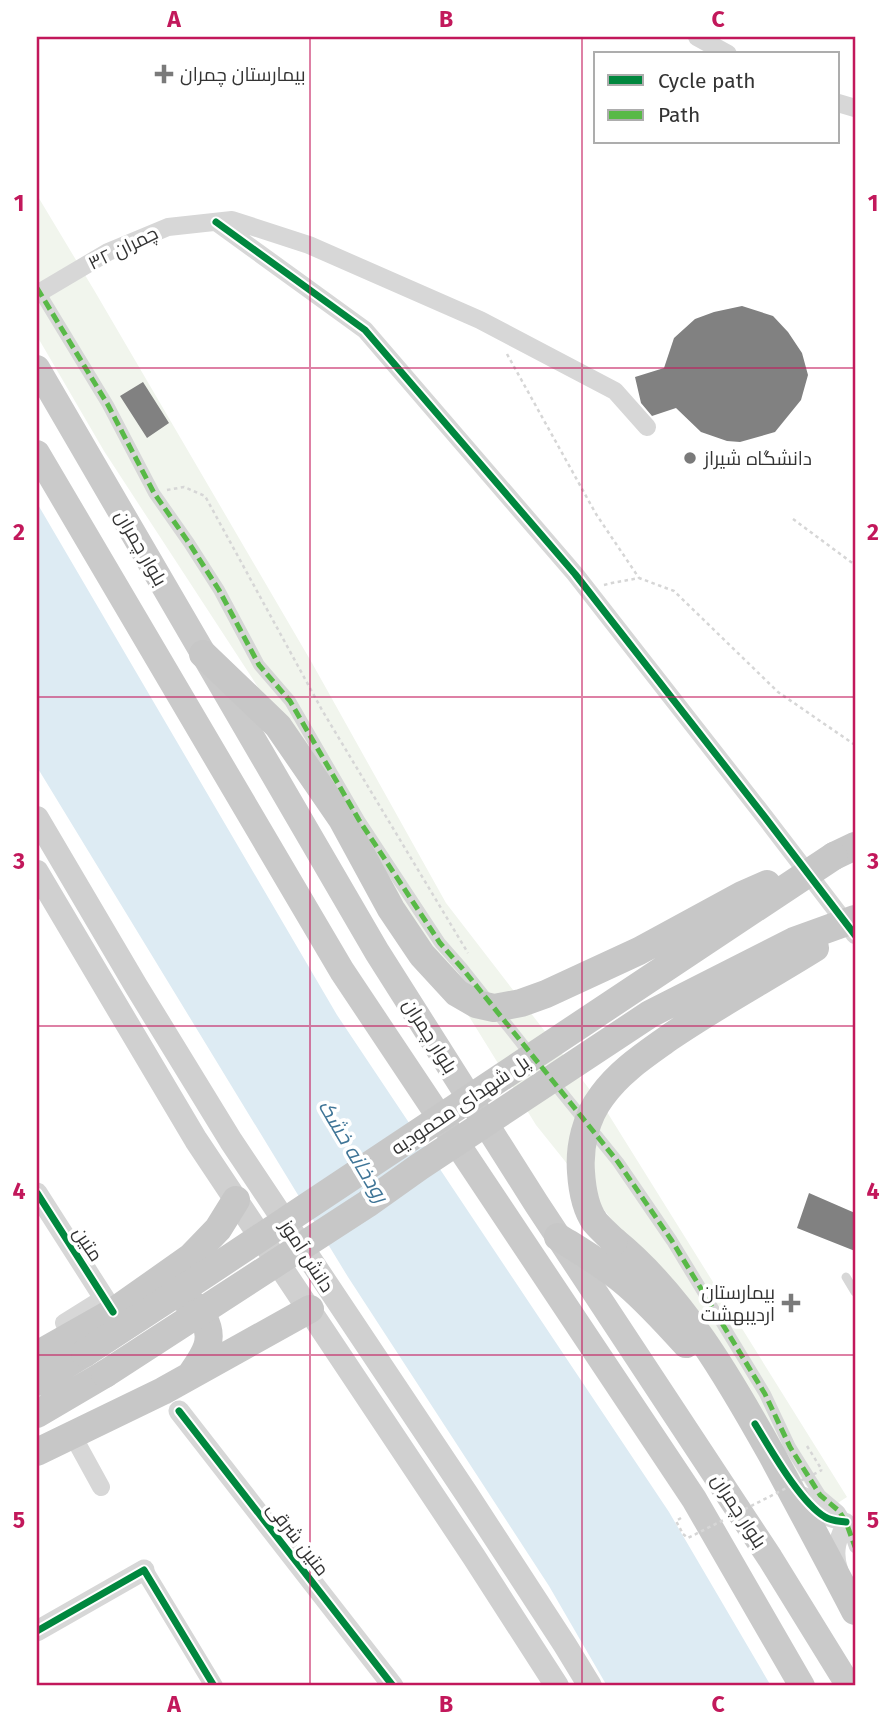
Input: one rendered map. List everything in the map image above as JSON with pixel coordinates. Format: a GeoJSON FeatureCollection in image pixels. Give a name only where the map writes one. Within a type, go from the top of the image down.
{"type":"FeatureCollection","features":[{"type":"Feature","properties":{"kind":"highway"},"geometry":{"type":"LineString","coordinates":[[203,654],[278,726],[342,819],[391,909],[422,955],[457,993],[476,1004],[494,1007],[521,1003],[546,994],[639,951],[741,895],[845,851]]}},
{"type":"Feature","properties":{"kind":"highway","name":"پل شهدای محمودیه"},"geometry":{"type":"LineString","coordinates":[[37,1382],[207,1273],[845,851]]}},
{"type":"Feature","properties":{"kind":"highway"},"geometry":{"type":"LineString","coordinates":[[855,921],[761,982],[699,1018],[621,1074],[601,1097],[586,1127],[580,1161],[584,1194],[594,1221],[630,1254],[674,1302],[715,1358],[755,1424],[855,1609]]}},
{"type":"Feature","properties":{"kind":"highway","name":"پل شهدای محمودیه"},"geometry":{"type":"LineString","coordinates":[[37,1414],[105,1374],[355,1212],[650,1014],[794,941],[855,921]]}},
{"type":"Feature","properties":{"kind":"highway"},"geometry":{"type":"LineString","coordinates":[[37,1355],[191,1257],[218,1229],[236,1200]]}},
{"type":"Feature","properties":{"kind":"highway"},"geometry":{"type":"LineString","coordinates":[[558,1237],[599,1262],[626,1283],[736,1392]]}},
{"type":"Feature","properties":{"kind":"highway"},"geometry":{"type":"LineString","coordinates":[[116,1303],[160,1293],[184,1299],[197,1306],[209,1328],[209,1343],[188,1378]]}},
{"type":"Feature","properties":{"kind":"highway"},"geometry":{"type":"LineString","coordinates":[[37,1452],[188,1378],[310,1309]]}},
{"type":"Feature","properties":{"kind":"main road","name":"بلوار چمران"},"geometry":{"type":"LineString","coordinates":[[37,368],[377,952],[558,1237],[756,1536],[849,1686]]}},
{"type":"Feature","properties":{"kind":"main road","name":"بلوار چمران"},"geometry":{"type":"LineString","coordinates":[[37,453],[342,971],[694,1499],[802,1686]]}},
{"type":"Feature","properties":{"kind":"main road","name":"دانش آموز"},"geometry":{"type":"LineString","coordinates":[[37,818],[231,1142],[474,1505],[590,1686]]}},
{"type":"Feature","properties":{"kind":"main road","name":"دانش آموز"},"geometry":{"type":"LineString","coordinates":[[37,872],[189,1129],[474,1556],[557,1686]]}},
{"type":"Feature","properties":{"kind":"street"},"geometry":{"type":"LineString","coordinates":[[697,37],[724,52]]}},
{"type":"Feature","properties":{"kind":"street","name":"۳۲ چمران"},"geometry":{"type":"LineString","coordinates":[[38,291],[108,252],[168,227],[232,220],[309,245],[492,327],[615,391],[647,427]]}},
{"type":"Feature","properties":{"kind":"street"},"geometry":{"type":"LineString","coordinates":[[216,222],[365,330],[588,592],[855,935]]}},
{"type":"Feature","properties":{"kind":"street"},"geometry":{"type":"LineString","coordinates":[[38,291],[108,405],[154,493],[219,590],[259,665],[290,701],[366,831],[440,943],[618,1162],[672,1241],[765,1394],[790,1447],[820,1495],[851,1519],[855,1547]]}},
{"type":"Feature","properties":{"kind":"street","name":"متین"},"geometry":{"type":"LineString","coordinates":[[37,1193],[116,1303]]}},
{"type":"Feature","properties":{"kind":"street"},"geometry":{"type":"LineString","coordinates":[[64,1323],[116,1303]]}},
{"type":"Feature","properties":{"kind":"street","name":"متین شرقی"},"geometry":{"type":"LineString","coordinates":[[178,1411],[393,1686]]}},
{"type":"Feature","properties":{"kind":"street"},"geometry":{"type":"LineString","coordinates":[[755,1424],[812,1507],[828,1519],[851,1519]]}},
{"type":"Feature","properties":{"kind":"street"},"geometry":{"type":"LineString","coordinates":[[73,1436],[101,1487]]}},
{"type":"Feature","properties":{"kind":"street"},"geometry":{"type":"LineString","coordinates":[[851,1519],[838,1538],[835,1556],[855,1609]]}},
{"type":"Feature","properties":{"kind":"street"},"geometry":{"type":"LineString","coordinates":[[37,1631],[144,1570],[214,1686]]}},
{"type":"Feature","properties":{"kind":"lane"},"geometry":{"type":"LineString","coordinates":[[846,1278],[855,1292]]}},
{"type":"Feature","properties":{"kind":"path"},"geometry":{"type":"LineString","coordinates":[[492,327],[596,514],[639,578]]}},
{"type":"Feature","properties":{"kind":"path"},"geometry":{"type":"LineString","coordinates":[[154,493],[184,487],[205,496],[322,710],[469,954],[462,968]]}},
{"type":"Feature","properties":{"kind":"path"},"geometry":{"type":"LineString","coordinates":[[793,519],[855,565]]}},
{"type":"Feature","properties":{"kind":"path"},"geometry":{"type":"LineString","coordinates":[[588,592],[612,583],[639,578],[674,591],[778,692],[855,745]]}},
{"type":"Feature","properties":{"kind":"path"},"geometry":{"type":"LineString","coordinates":[[683,1534],[688,1538],[822,1470],[802,1438]]}},
{"type":"Feature","properties":{"kind":"shaded area"},"geometry":{"type":"Polygon","coordinates":[[[37,195],[312,663],[446,903],[607,1112],[847,1497],[827,1510],[795,1472],[617,1226],[536,1125],[404,911],[104,451],[37,336],[37,195]]]}},
{"type":"Feature","properties":{"kind":"water","name":"رودخانه خشک"},"geometry":{"type":"Polygon","coordinates":[[[37,503],[337,1015],[669,1512],[771,1686],[607,1686],[549,1586],[348,1277],[37,767],[37,503]]]}},
{"type":"Feature","properties":{"kind":"building"},"geometry":{"type":"Polygon","coordinates":[[[742,306],[773,316],[802,353],[808,375],[801,400],[775,432],[740,442],[727,441],[701,432],[676,408],[652,416],[641,403],[635,377],[664,368],[674,338],[695,319],[742,306]]]}},
{"type":"Feature","properties":{"kind":"building"},"geometry":{"type":"Polygon","coordinates":[[[143,382],[169,423],[147,438],[120,396],[143,382]]]}},
{"type":"Feature","properties":{"kind":"building"},"geometry":{"type":"Polygon","coordinates":[[[809,1193],[855,1213],[855,1251],[797,1228],[809,1193]]]}},
{"type":"Feature","properties":{"kind":"marked path"},"geometry":{"type":"LineString","coordinates":[[37,288],[108,405],[154,493],[219,590],[259,665],[290,701],[359,820],[440,943],[618,1162],[672,1241],[765,1394],[790,1447],[820,1495],[839,1511],[846,1522],[855,1547]]}},
{"type":"Feature","properties":{"kind":"cycle path"},"geometry":{"type":"LineString","coordinates":[[216,222],[365,330],[575,574],[855,935]]}},
{"type":"Feature","properties":{"kind":"cycle path"},"geometry":{"type":"LineString","coordinates":[[37,1193],[113,1312]]}},
{"type":"Feature","properties":{"kind":"cycle path"},"geometry":{"type":"LineString","coordinates":[[179,1411],[393,1686]]}},
{"type":"Feature","properties":{"kind":"cycle path"},"geometry":{"type":"LineString","coordinates":[[755,1424],[787,1475],[815,1510],[827,1518],[846,1522]]}},
{"type":"Feature","properties":{"kind":"cycle path"},"geometry":{"type":"LineString","coordinates":[[37,1631],[144,1570],[214,1686]]}},
{"type":"Feature","properties":{"kind":"place","name":"بیمارستان چمران"},"geometry":{"type":"Point","coordinates":[164,74]}},
{"type":"Feature","properties":{"kind":"place","name":"دانشگاه شیراز"},"geometry":{"type":"Point","coordinates":[690,458]}},
{"type":"Feature","properties":{"kind":"place","name":"بیمارستان اردیبهشت"},"geometry":{"type":"Point","coordinates":[791,1303]}}]}
